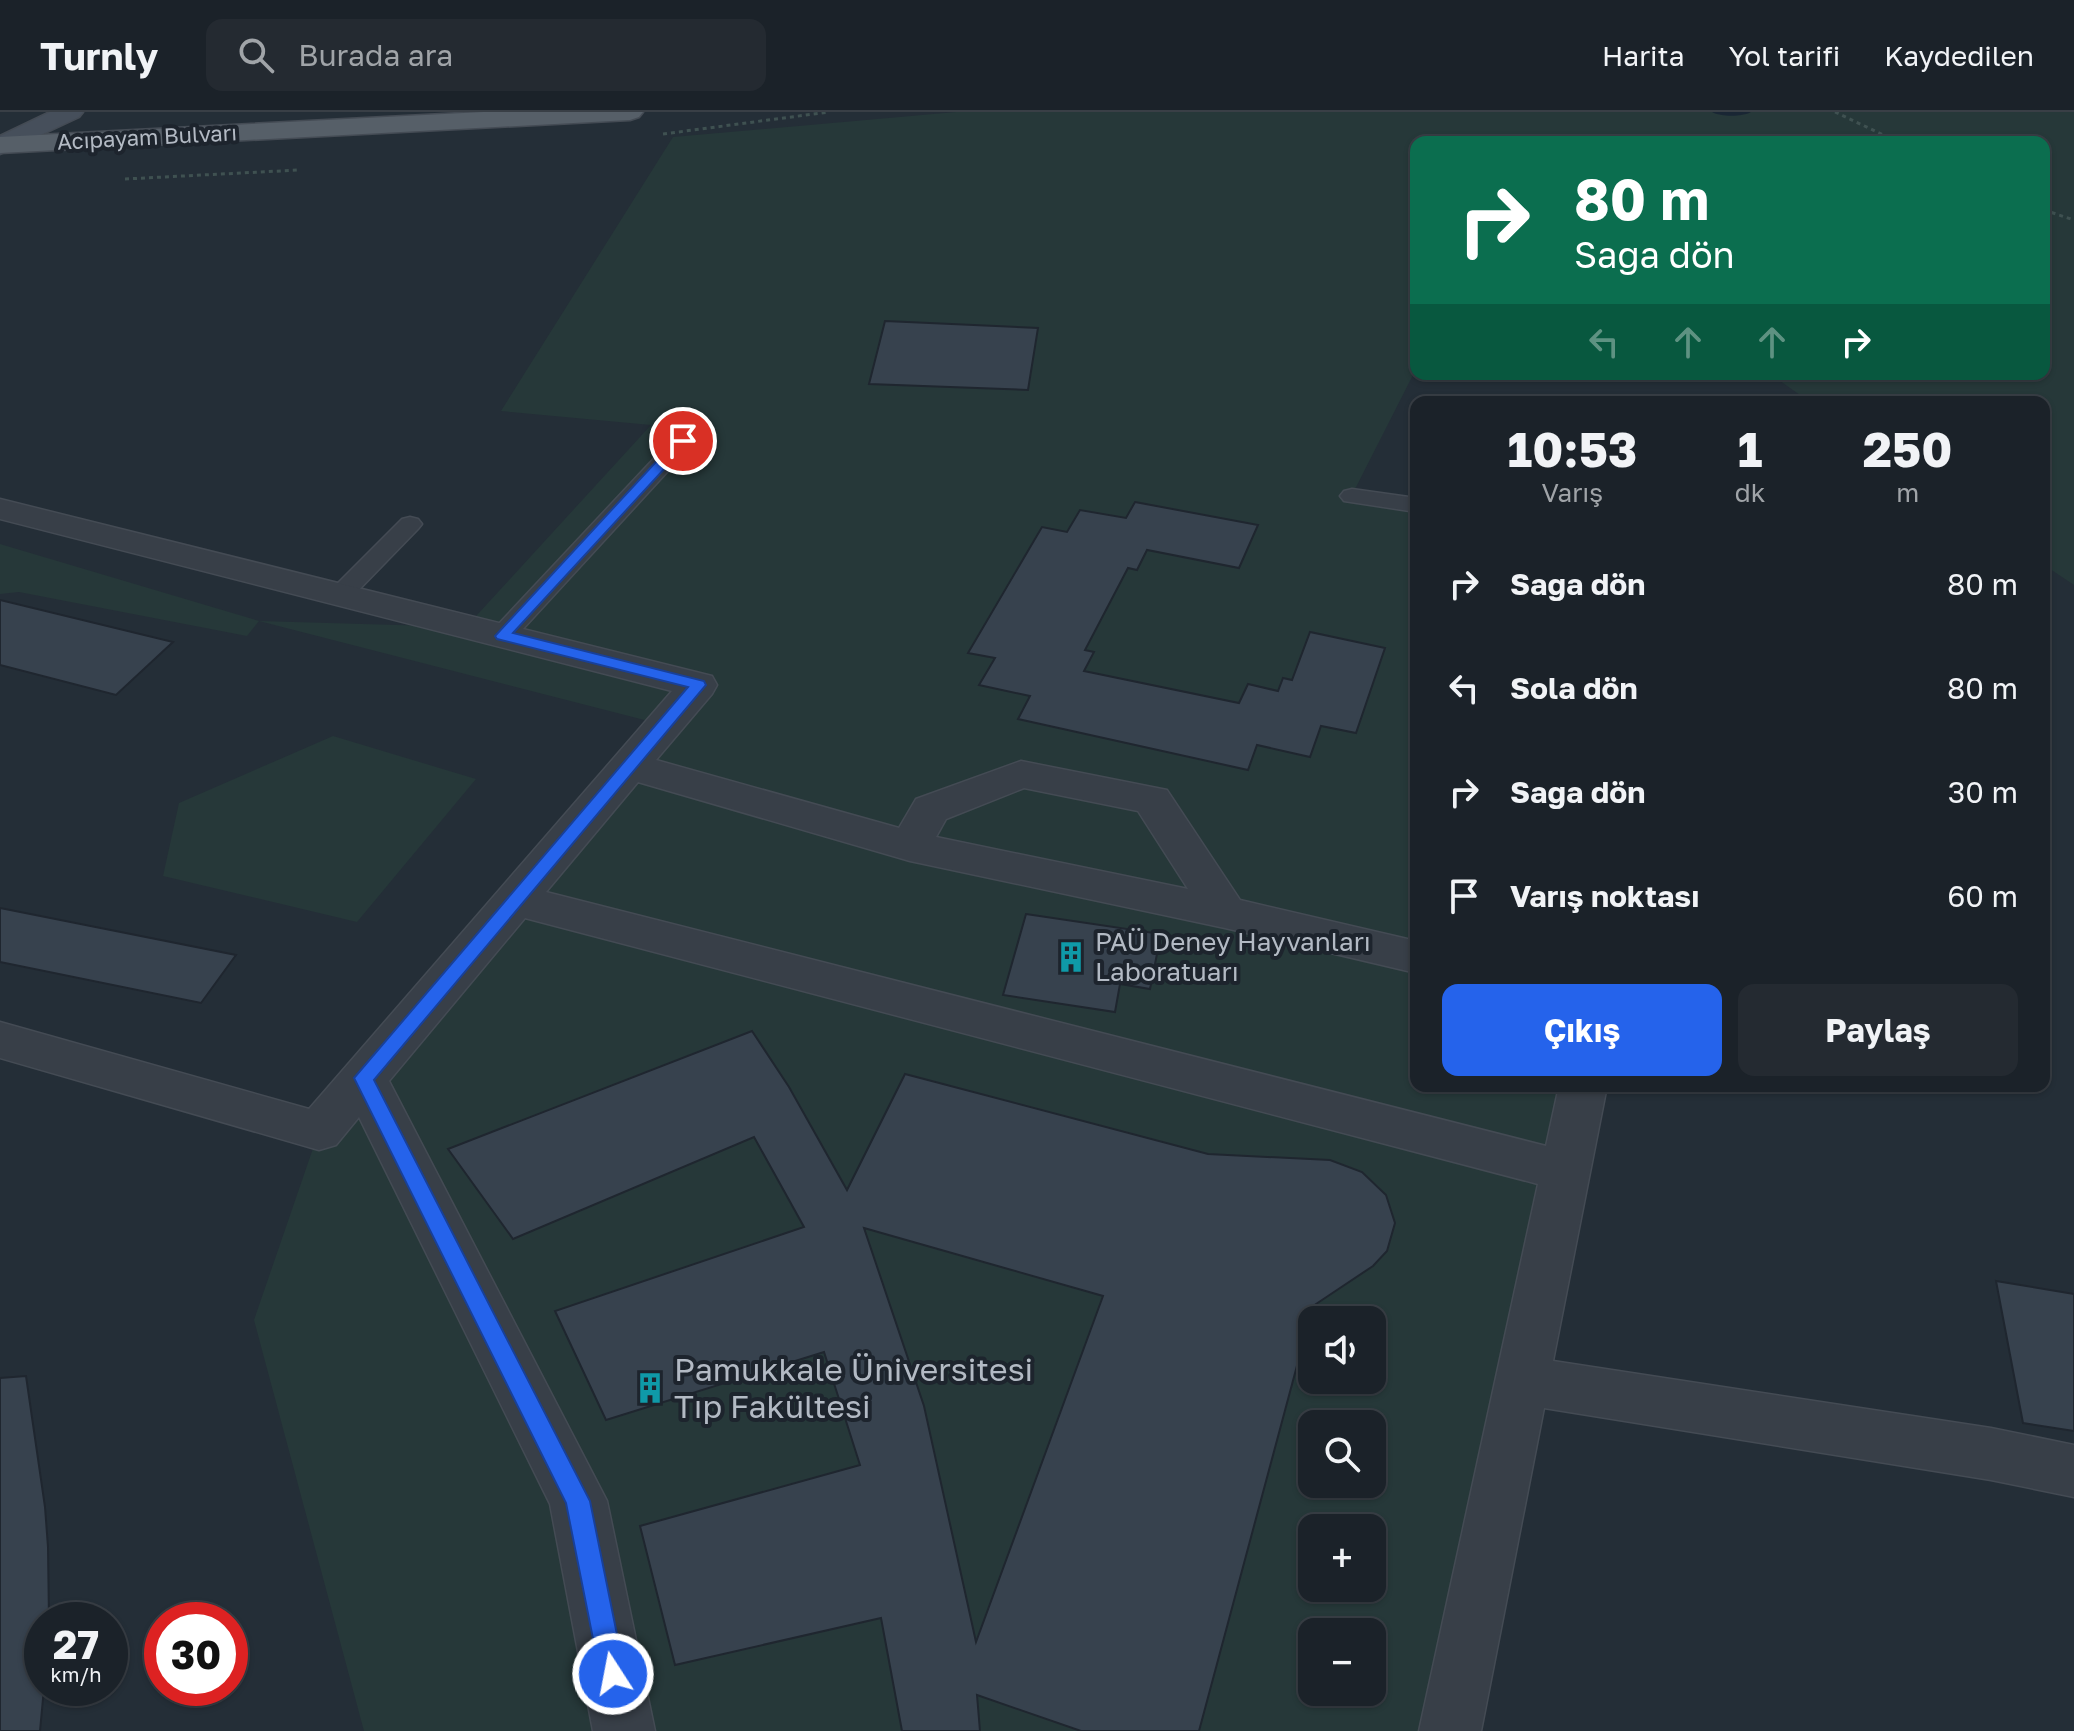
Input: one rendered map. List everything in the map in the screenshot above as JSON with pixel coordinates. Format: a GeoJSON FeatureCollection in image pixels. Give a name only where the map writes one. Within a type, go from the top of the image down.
{"type":"FeatureCollection","features":[{"type":"Feature","properties":{"kind":"main road"},"geometry":{"type":"LineString","coordinates":[[0,140],[27,112]]}},
{"type":"Feature","properties":{"kind":"main road"},"geometry":{"type":"LineString","coordinates":[[0,140],[70,112]]}},
{"type":"Feature","properties":{"kind":"main road","name":"Acıpayam Bulvarı"},"geometry":{"type":"LineString","coordinates":[[0,140],[630,112]]}},
{"type":"Feature","properties":{"kind":"street"},"geometry":{"type":"LineString","coordinates":[[0,509],[698,685],[319,1131],[0,1040]]}},
{"type":"Feature","properties":{"kind":"street"},"geometry":{"type":"LineString","coordinates":[[630,766],[910,846],[1225,912],[1410,956]]}},
{"type":"Feature","properties":{"kind":"street"},"geometry":{"type":"LineString","coordinates":[[910,846],[931,809],[1021,774],[1152,800],[1225,912]]}},
{"type":"Feature","properties":{"kind":"street"},"geometry":{"type":"LineString","coordinates":[[515,900],[1566,1171]]}},
{"type":"Feature","properties":{"kind":"street"},"geometry":{"type":"LineString","coordinates":[[364,1078],[578,1501],[624,1731]]}},
{"type":"Feature","properties":{"kind":"street"},"geometry":{"type":"LineString","coordinates":[[1450,1731],[1582,1092]]}},
{"type":"Feature","properties":{"kind":"street"},"geometry":{"type":"LineString","coordinates":[[1521,1380],[1975,1451],[2074,1471]]}},
{"type":"Feature","properties":{"kind":"lane"},"geometry":{"type":"LineString","coordinates":[[502,636],[683,441]]}},
{"type":"Feature","properties":{"kind":"lane"},"geometry":{"type":"LineString","coordinates":[[1352,496],[1410,504]]}},
{"type":"Feature","properties":{"kind":"lane"},"geometry":{"type":"LineString","coordinates":[[341,594],[410,524]]}},
{"type":"Feature","properties":{"kind":"path"},"geometry":{"type":"LineString","coordinates":[[1835,112],[1885,136]]}},
{"type":"Feature","properties":{"kind":"path"},"geometry":{"type":"LineString","coordinates":[[2050,212],[2074,220]]}},
{"type":"Feature","properties":{"kind":"shaded area"},"geometry":{"type":"Polygon","coordinates":[[[956,112],[2074,112],[2074,585],[2050,569],[2050,396],[1801,396],[1779,380],[2050,380],[2050,136],[1410,136],[1410,380],[1352,495],[1410,504],[1410,1092],[1582,1092],[1451,1731],[364,1731],[254,1320],[319,1131],[664,725],[259,621],[466,627],[651,425],[501,411],[673,137],[956,112]]]}},
{"type":"Feature","properties":{"kind":"shaded area"},"geometry":{"type":"Polygon","coordinates":[[[0,544],[259,621],[247,636],[19,592],[0,594],[0,544]]]}},
{"type":"Feature","properties":{"kind":"shaded area"},"geometry":{"type":"Polygon","coordinates":[[[333,736],[476,779],[357,922],[163,876],[179,803],[333,736]]]}},
{"type":"Feature","properties":{"kind":"building"},"geometry":{"type":"Polygon","coordinates":[[[885,321],[1038,328],[1028,390],[869,384],[885,321]]]}},
{"type":"Feature","properties":{"kind":"building"},"geometry":{"type":"Polygon","coordinates":[[[1135,502],[1258,525],[1239,568],[1147,550],[1137,570],[1128,568],[1085,650],[1094,652],[1084,671],[1239,703],[1248,684],[1278,691],[1283,678],[1292,680],[1310,632],[1385,648],[1356,733],[1321,726],[1310,757],[1257,745],[1248,770],[1018,719],[1030,696],[979,685],[995,658],[968,653],[1042,527],[1067,532],[1080,510],[1126,518],[1135,502]]]}},
{"type":"Feature","properties":{"kind":"building"},"geometry":{"type":"Polygon","coordinates":[[[0,600],[173,642],[116,695],[0,665],[0,600]]]}},
{"type":"Feature","properties":{"kind":"building"},"geometry":{"type":"Polygon","coordinates":[[[0,908],[236,955],[201,1003],[0,962],[0,908]]]}},
{"type":"Feature","properties":{"kind":"building","name":"PAÜ Deney Hayvanları Laboratuarı"},"geometry":{"type":"Polygon","coordinates":[[[1026,914],[1161,934],[1150,989],[1120,984],[1115,1012],[1003,995],[1026,914]]]}},
{"type":"Feature","properties":{"kind":"building"},"geometry":{"type":"Polygon","coordinates":[[[752,1031],[789,1087],[847,1190],[905,1074],[1208,1154],[1330,1160],[1362,1172],[1386,1195],[1395,1223],[1387,1251],[1373,1266],[1313,1306],[1298,1306],[1298,1362],[1199,1731],[1081,1731],[977,1695],[980,1731],[902,1731],[881,1618],[675,1665],[640,1526],[860,1465],[824,1352],[606,1420],[555,1311],[804,1227],[754,1137],[513,1239],[448,1149],[752,1031]],[[864,1228],[924,1406],[976,1642],[1103,1296],[864,1228]]]}},
{"type":"Feature","properties":{"kind":"building"},"geometry":{"type":"Polygon","coordinates":[[[1996,1281],[2074,1294],[2074,1431],[2023,1423],[1996,1281]]]}},
{"type":"Feature","properties":{"kind":"building"},"geometry":{"type":"Polygon","coordinates":[[[26,1376],[45,1507],[49,1602],[24,1602],[24,1706],[42,1706],[40,1731],[0,1731],[0,1378],[26,1376]]]}},
{"type":"Feature","properties":{"kind":"waterway"},"geometry":{"type":"LineString","coordinates":[[1717,112],[1746,112]]}},
{"type":"Feature","properties":{"kind":"place","name":"PAÜ Deney Hayvanları Laboratuarı"},"geometry":{"type":"Point","coordinates":[1071,957]}},
{"type":"Feature","properties":{"kind":"place","name":"Pamukkale Üniversitesi Tıp Fakültesi"},"geometry":{"type":"Point","coordinates":[650,1388]}},
{"type":"Feature","properties":{"kind":"route"},"geometry":{"type":"LineString","coordinates":[[613,1674],[578,1501],[364,1078],[698,685],[502,636],[683,441]]}}]}
